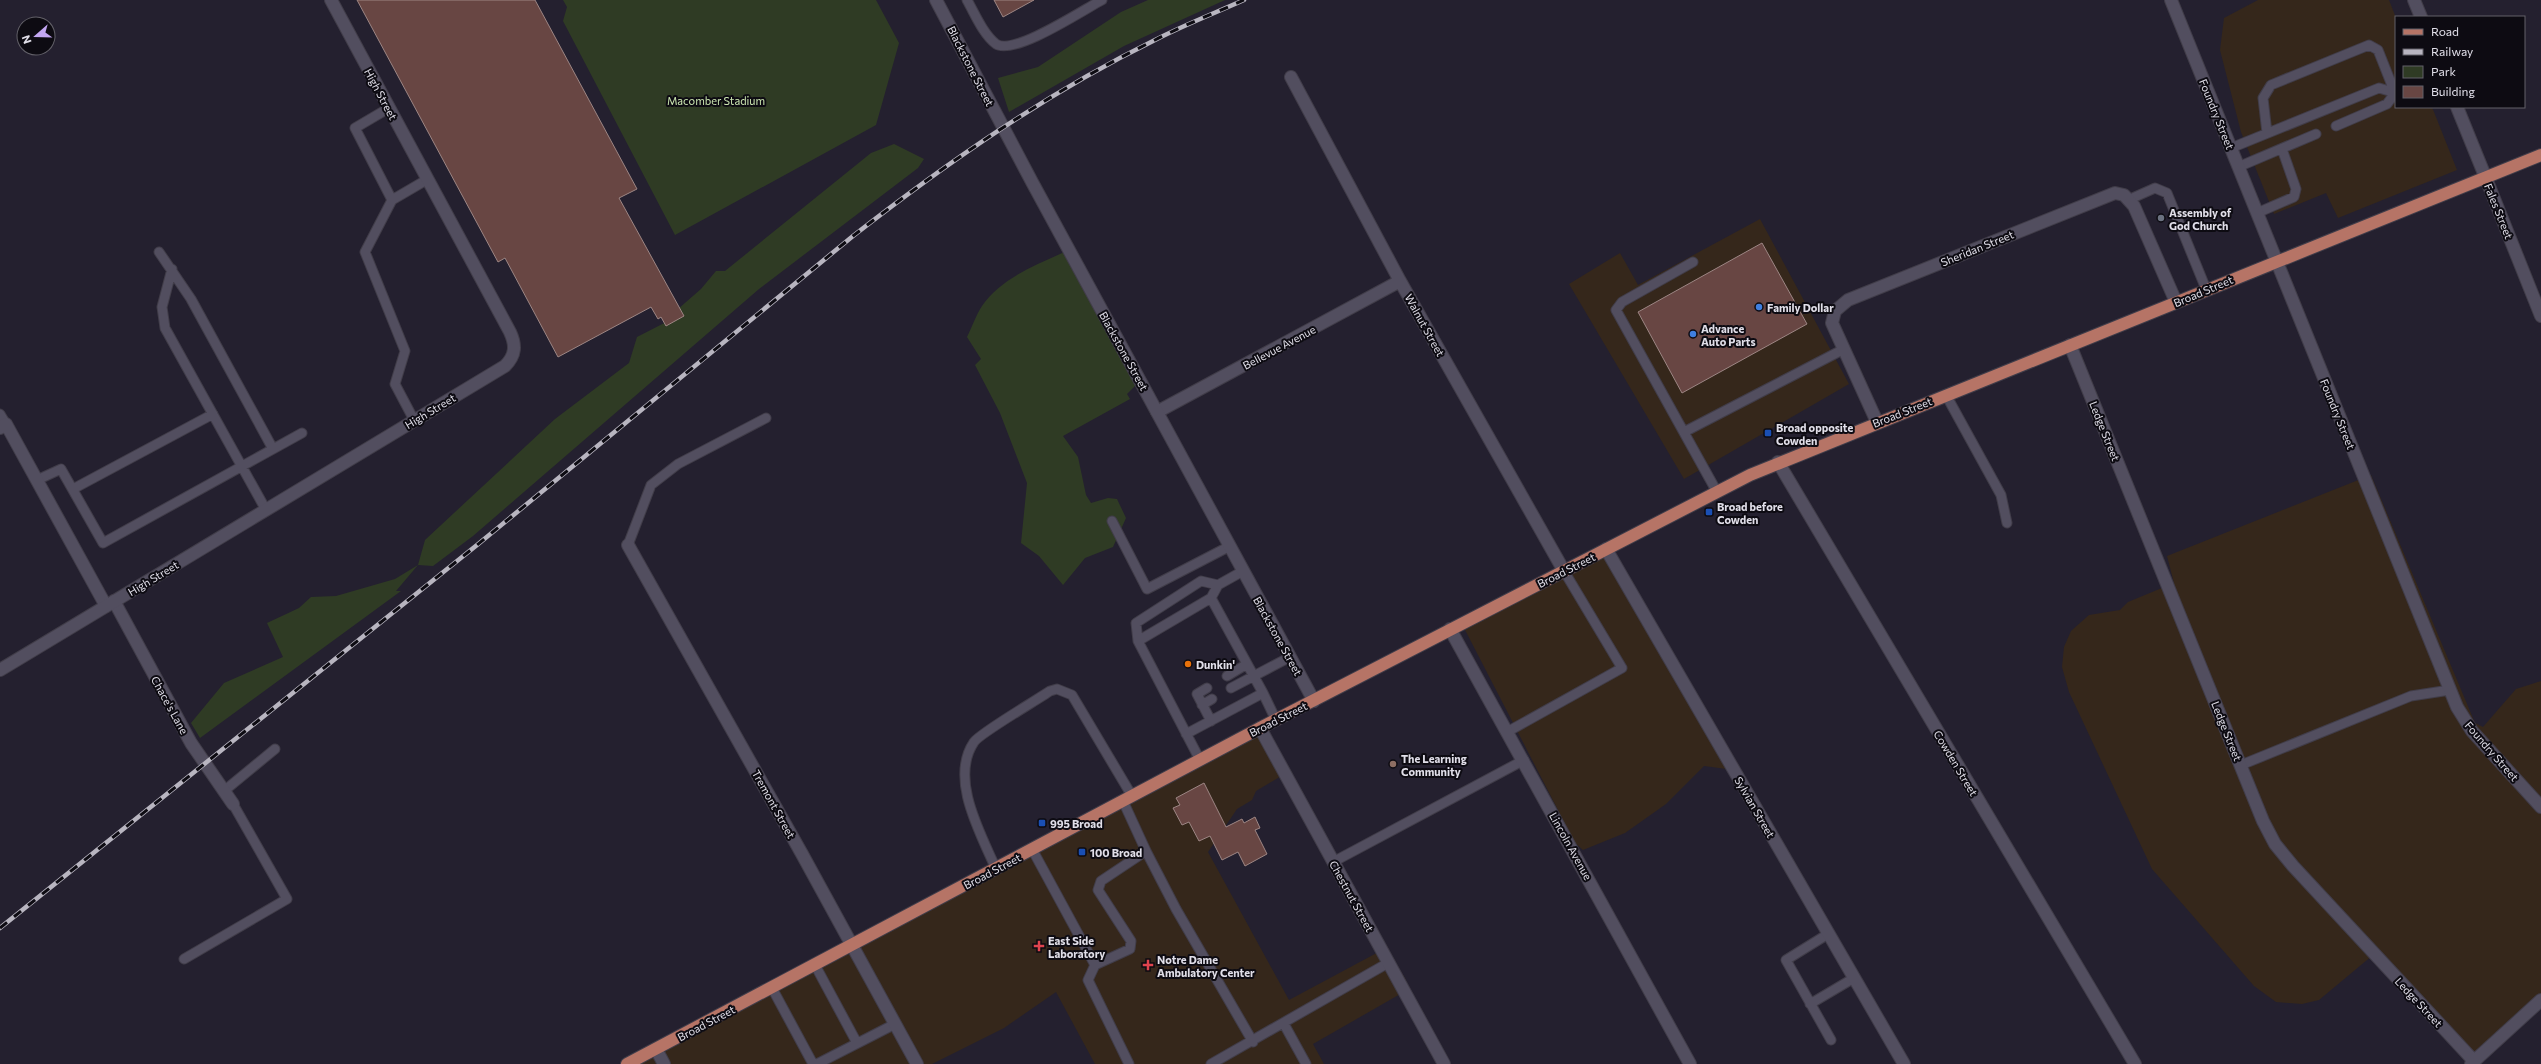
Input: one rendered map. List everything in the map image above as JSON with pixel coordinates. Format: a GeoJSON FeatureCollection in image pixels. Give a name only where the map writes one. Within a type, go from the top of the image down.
{"type":"FeatureCollection","features":[{"type":"Feature","properties":{"kind":"main road","name":"Broad Street"},"geometry":{"type":"LineString","coordinates":[[627,1064],[1260,728],[1450,629],[1778,462],[2541,154]]}},
{"type":"Feature","properties":{"kind":"street","name":"High Street"},"geometry":{"type":"LineString","coordinates":[[0,670],[505,366],[511,360],[515,350],[510,332],[331,0]]}},
{"type":"Feature","properties":{"kind":"street","name":"Blackstone Street"},"geometry":{"type":"LineString","coordinates":[[936,0],[1314,701]]}},
{"type":"Feature","properties":{"kind":"street","name":"Foundry Street"},"geometry":{"type":"LineString","coordinates":[[2172,0],[2450,690],[2464,720],[2472,731],[2541,807]]}},
{"type":"Feature","properties":{"kind":"street"},"geometry":{"type":"LineString","coordinates":[[2414,0],[2421,16]]}},
{"type":"Feature","properties":{"kind":"street","name":"Walnut Street"},"geometry":{"type":"LineString","coordinates":[[1291,77],[1400,281],[1564,571]]}},
{"type":"Feature","properties":{"kind":"street","name":"Fales Street"},"geometry":{"type":"LineString","coordinates":[[2458,108],[2541,316]]}},
{"type":"Feature","properties":{"kind":"street","name":"Sheridan Street"},"geometry":{"type":"LineString","coordinates":[[1877,422],[1832,323],[1835,311],[1848,300],[2115,193],[2124,195],[2128,200]]}},
{"type":"Feature","properties":{"kind":"street"},"geometry":{"type":"LineString","coordinates":[[2128,200],[2134,206],[2176,302]]}},
{"type":"Feature","properties":{"kind":"street","name":"Bellevue Avenue"},"geometry":{"type":"LineString","coordinates":[[1157,412],[1400,281]]}},
{"type":"Feature","properties":{"kind":"street","name":"Ledge Street"},"geometry":{"type":"LineString","coordinates":[[2070,345],[2263,821],[2276,844],[2293,866],[2472,1063]]}},
{"type":"Feature","properties":{"kind":"street","name":"Chace's Lane"},"geometry":{"type":"LineString","coordinates":[[2,422],[185,733],[233,804]]}},
{"type":"Feature","properties":{"kind":"street","name":"Cowden Street"},"geometry":{"type":"LineString","coordinates":[[1778,462],[2135,1064]]}},
{"type":"Feature","properties":{"kind":"street","name":"Tremont Street"},"geometry":{"type":"LineString","coordinates":[[628,545],[917,1064]]}},
{"type":"Feature","properties":{"kind":"street","name":"Sylvian Street"},"geometry":{"type":"LineString","coordinates":[[1606,549],[1904,1064]]}},
{"type":"Feature","properties":{"kind":"street","name":"Lincoln Avenue"},"geometry":{"type":"LineString","coordinates":[[1450,629],[1524,760],[1690,1064]]}},
{"type":"Feature","properties":{"kind":"street","name":"Chestnut Street"},"geometry":{"type":"LineString","coordinates":[[1260,728],[1444,1064]]}},
{"type":"Feature","properties":{"kind":"street"},"geometry":{"type":"LineString","coordinates":[[2472,1063],[2541,1000]]}},
{"type":"Feature","properties":{"kind":"street"},"geometry":{"type":"LineString","coordinates":[[656,1049],[664,1064]]}},
{"type":"Feature","properties":{"kind":"lane"},"geometry":{"type":"LineString","coordinates":[[967,0],[990,38],[1002,47],[1010,47],[1034,38],[1102,0]]}},
{"type":"Feature","properties":{"kind":"lane"},"geometry":{"type":"LineString","coordinates":[[2267,133],[2263,98],[2271,85],[2369,45],[2378,50],[2395,93]]}},
{"type":"Feature","properties":{"kind":"lane"},"geometry":{"type":"LineString","coordinates":[[2231,148],[2379,88],[2395,93]]}},
{"type":"Feature","properties":{"kind":"lane"},"geometry":{"type":"LineString","coordinates":[[2336,126],[2387,104],[2395,93]]}},
{"type":"Feature","properties":{"kind":"lane"},"geometry":{"type":"LineString","coordinates":[[389,108],[355,128],[392,200]]}},
{"type":"Feature","properties":{"kind":"lane"},"geometry":{"type":"LineString","coordinates":[[2238,167],[2316,134]]}},
{"type":"Feature","properties":{"kind":"lane"},"geometry":{"type":"LineString","coordinates":[[2257,213],[2294,197],[2296,189],[2282,149]]}},
{"type":"Feature","properties":{"kind":"lane"},"geometry":{"type":"LineString","coordinates":[[414,420],[396,384],[405,351],[365,252],[392,200],[428,179]]}},
{"type":"Feature","properties":{"kind":"lane"},"geometry":{"type":"LineString","coordinates":[[2128,200],[2155,188],[2167,193],[2206,289]]}},
{"type":"Feature","properties":{"kind":"lane"},"geometry":{"type":"LineString","coordinates":[[159,252],[191,299],[273,449]]}},
{"type":"Feature","properties":{"kind":"lane"},"geometry":{"type":"LineString","coordinates":[[1693,262],[1622,302],[1616,310],[1686,431],[1717,492]]}},
{"type":"Feature","properties":{"kind":"lane"},"geometry":{"type":"LineString","coordinates":[[172,269],[162,307],[162,321],[266,510]]}},
{"type":"Feature","properties":{"kind":"lane"},"geometry":{"type":"LineString","coordinates":[[1686,431],[1844,349]]}},
{"type":"Feature","properties":{"kind":"lane"},"geometry":{"type":"LineString","coordinates":[[1946,395],[2001,495],[2008,523]]}},
{"type":"Feature","properties":{"kind":"lane"},"geometry":{"type":"LineString","coordinates":[[72,489],[213,414]]}},
{"type":"Feature","properties":{"kind":"lane"},"geometry":{"type":"LineString","coordinates":[[628,545],[651,485],[678,464],[766,418]]}},
{"type":"Feature","properties":{"kind":"lane"},"geometry":{"type":"LineString","coordinates":[[37,480],[60,469],[103,544],[302,433]]}},
{"type":"Feature","properties":{"kind":"lane"},"geometry":{"type":"LineString","coordinates":[[1112,521],[1147,589],[1230,546]]}},
{"type":"Feature","properties":{"kind":"lane"},"geometry":{"type":"LineString","coordinates":[[1138,641],[1212,598],[1218,585],[1243,571]]}},
{"type":"Feature","properties":{"kind":"lane"},"geometry":{"type":"LineString","coordinates":[[1507,732],[1622,668],[1564,571]]}},
{"type":"Feature","properties":{"kind":"lane"},"geometry":{"type":"LineString","coordinates":[[1200,760],[1138,641],[1136,623],[1201,582],[1218,585]]}},
{"type":"Feature","properties":{"kind":"lane"},"geometry":{"type":"LineString","coordinates":[[1212,598],[1276,720]]}},
{"type":"Feature","properties":{"kind":"lane"},"geometry":{"type":"LineString","coordinates":[[1232,688],[1290,657]]}},
{"type":"Feature","properties":{"kind":"lane"},"geometry":{"type":"LineString","coordinates":[[1227,676],[1247,664]]}},
{"type":"Feature","properties":{"kind":"lane"},"geometry":{"type":"LineString","coordinates":[[996,869],[965,797],[966,759],[974,741],[1050,691],[1057,688],[1072,695],[1128,798],[1146,851],[1202,955],[1253,1042]]}},
{"type":"Feature","properties":{"kind":"lane"},"geometry":{"type":"LineString","coordinates":[[1207,688],[1197,694],[1211,721]]}},
{"type":"Feature","properties":{"kind":"lane"},"geometry":{"type":"LineString","coordinates":[[2241,765],[2411,696],[2450,690]]}},
{"type":"Feature","properties":{"kind":"lane"},"geometry":{"type":"LineString","coordinates":[[1186,734],[1262,693]]}},
{"type":"Feature","properties":{"kind":"lane"},"geometry":{"type":"LineString","coordinates":[[1202,705],[1212,699]]}},
{"type":"Feature","properties":{"kind":"lane"},"geometry":{"type":"LineString","coordinates":[[224,791],[275,749]]}},
{"type":"Feature","properties":{"kind":"lane"},"geometry":{"type":"LineString","coordinates":[[1333,862],[1524,760]]}},
{"type":"Feature","properties":{"kind":"lane"},"geometry":{"type":"LineString","coordinates":[[184,959],[287,899],[233,804]]}},
{"type":"Feature","properties":{"kind":"lane"},"geometry":{"type":"LineString","coordinates":[[1032,849],[1095,965]]}},
{"type":"Feature","properties":{"kind":"lane"},"geometry":{"type":"LineString","coordinates":[[1129,1064],[1088,980],[1095,965],[1130,949],[1131,941],[1098,890],[1101,881],[1146,851]]}},
{"type":"Feature","properties":{"kind":"lane"},"geometry":{"type":"LineString","coordinates":[[1828,934],[1786,960],[1831,1040]]}},
{"type":"Feature","properties":{"kind":"lane"},"geometry":{"type":"LineString","coordinates":[[1211,1064],[1253,1042],[1388,963]]}},
{"type":"Feature","properties":{"kind":"lane"},"geometry":{"type":"LineString","coordinates":[[816,965],[857,1043]]}},
{"type":"Feature","properties":{"kind":"lane"},"geometry":{"type":"LineString","coordinates":[[1810,1004],[1854,978]]}},
{"type":"Feature","properties":{"kind":"lane"},"geometry":{"type":"LineString","coordinates":[[772,988],[813,1064]]}},
{"type":"Feature","properties":{"kind":"lane"},"geometry":{"type":"LineString","coordinates":[[817,1064],[895,1024]]}},
{"type":"Feature","properties":{"kind":"lane"},"geometry":{"type":"LineString","coordinates":[[1284,1024],[1306,1064]]}},
{"type":"Feature","properties":{"kind":"shaded area"},"geometry":{"type":"Polygon","coordinates":[[[2258,0],[2389,0],[2395,16],[2395,108],[2432,108],[2457,170],[2338,218],[2326,193],[2274,214],[2241,132],[2220,50],[2224,18],[2258,0]]]}},
{"type":"Feature","properties":{"kind":"shaded area"},"geometry":{"type":"Polygon","coordinates":[[[1760,219],[1849,384],[1684,479],[1569,284],[1620,253],[1638,285],[1760,219]]]}},
{"type":"Feature","properties":{"kind":"shaded area"},"geometry":{"type":"Polygon","coordinates":[[[2371,475],[2475,723],[2483,727],[2516,689],[2541,681],[2541,999],[2475,1057],[2373,955],[2319,1000],[2302,1004],[2276,1002],[2254,986],[2152,869],[2069,692],[2062,667],[2064,647],[2071,631],[2089,615],[2120,610],[2128,602],[2174,583],[2167,556],[2371,475]]]}},
{"type":"Feature","properties":{"kind":"shaded area"},"geometry":{"type":"Polygon","coordinates":[[[1610,549],[1742,771],[1704,766],[1666,804],[1625,833],[1583,850],[1575,843],[1463,626],[1610,549]]]}},
{"type":"Feature","properties":{"kind":"shaded area"},"geometry":{"type":"Polygon","coordinates":[[[1265,728],[1288,772],[1256,791],[1252,800],[1237,809],[1208,852],[1289,1000],[1386,948],[1405,978],[1409,989],[1313,1044],[1324,1064],[1095,1064],[1056,992],[1004,1028],[932,1064],[631,1064],[1265,728]]]}},
{"type":"Feature","properties":{"kind":"green space","name":"Macomber Stadium"},"geometry":{"type":"Polygon","coordinates":[[[563,0],[876,0],[899,43],[876,125],[675,235],[563,21],[567,7],[563,0]]]}},
{"type":"Feature","properties":{"kind":"green space"},"geometry":{"type":"Polygon","coordinates":[[[1148,0],[1225,0],[1124,46],[1009,112],[998,78],[1038,67],[1121,12],[1148,0]]]}},
{"type":"Feature","properties":{"kind":"green space"},"geometry":{"type":"Polygon","coordinates":[[[894,144],[924,159],[918,168],[759,289],[473,536],[433,566],[418,565],[425,540],[555,419],[629,363],[637,337],[678,316],[678,309],[701,289],[716,271],[725,271],[871,153],[894,144]]]}},
{"type":"Feature","properties":{"kind":"green space"},"geometry":{"type":"Polygon","coordinates":[[[1073,248],[1144,377],[1127,394],[1130,399],[1063,436],[1078,457],[1086,495],[1091,503],[1108,498],[1117,499],[1126,518],[1113,547],[1085,558],[1063,585],[1039,556],[1021,543],[1027,483],[1000,413],[975,365],[981,359],[967,337],[982,306],[1000,286],[1023,271],[1073,248]]]}},
{"type":"Feature","properties":{"kind":"green space"},"geometry":{"type":"Polygon","coordinates":[[[418,565],[396,591],[401,591],[200,738],[191,723],[224,683],[283,657],[267,623],[299,608],[311,597],[336,596],[395,579],[418,565]]]}},
{"type":"Feature","properties":{"kind":"building"},"geometry":{"type":"Polygon","coordinates":[[[357,0],[535,0],[637,189],[619,198],[684,316],[666,326],[661,317],[658,319],[651,307],[558,357],[505,258],[498,262],[357,0]]]}},
{"type":"Feature","properties":{"kind":"building"},"geometry":{"type":"Polygon","coordinates":[[[994,0],[1034,0],[1003,17],[994,0]]]}},
{"type":"Feature","properties":{"kind":"building"},"geometry":{"type":"Polygon","coordinates":[[[1762,243],[1807,324],[1682,393],[1638,312],[1762,243]]]}},
{"type":"Feature","properties":{"kind":"building"},"geometry":{"type":"Polygon","coordinates":[[[1204,783],[1226,827],[1242,819],[1244,823],[1255,817],[1260,828],[1255,830],[1267,854],[1245,866],[1238,852],[1222,860],[1210,836],[1199,841],[1189,822],[1182,825],[1173,808],[1180,805],[1176,798],[1204,783]]]}},
{"type":"Feature","properties":{"kind":"railway"},"geometry":{"type":"LineString","coordinates":[[0,928],[477,545],[853,236],[925,182],[999,130],[1076,83],[1115,61],[1188,24],[1244,0]]}},
{"type":"Feature","properties":{"kind":"place","name":"Assembly of God Church"},"geometry":{"type":"Point","coordinates":[2161,218]}},
{"type":"Feature","properties":{"kind":"place","name":"Family Dollar"},"geometry":{"type":"Point","coordinates":[1759,307]}},
{"type":"Feature","properties":{"kind":"place","name":"Advance Auto Parts"},"geometry":{"type":"Point","coordinates":[1693,334]}},
{"type":"Feature","properties":{"kind":"place","name":"Broad opposite Cowden"},"geometry":{"type":"Point","coordinates":[1768,433]}},
{"type":"Feature","properties":{"kind":"place","name":"Broad before Cowden"},"geometry":{"type":"Point","coordinates":[1709,512]}},
{"type":"Feature","properties":{"kind":"place","name":"Dunkin'"},"geometry":{"type":"Point","coordinates":[1188,664]}},
{"type":"Feature","properties":{"kind":"place","name":"The Learning Community"},"geometry":{"type":"Point","coordinates":[1393,764]}},
{"type":"Feature","properties":{"kind":"place","name":"995 Broad"},"geometry":{"type":"Point","coordinates":[1042,823]}},
{"type":"Feature","properties":{"kind":"place","name":"100 Broad"},"geometry":{"type":"Point","coordinates":[1082,852]}},
{"type":"Feature","properties":{"kind":"place","name":"East Side Laboratory"},"geometry":{"type":"Point","coordinates":[1039,946]}},
{"type":"Feature","properties":{"kind":"place","name":"Notre Dame Ambulatory Center"},"geometry":{"type":"Point","coordinates":[1148,965]}}]}
